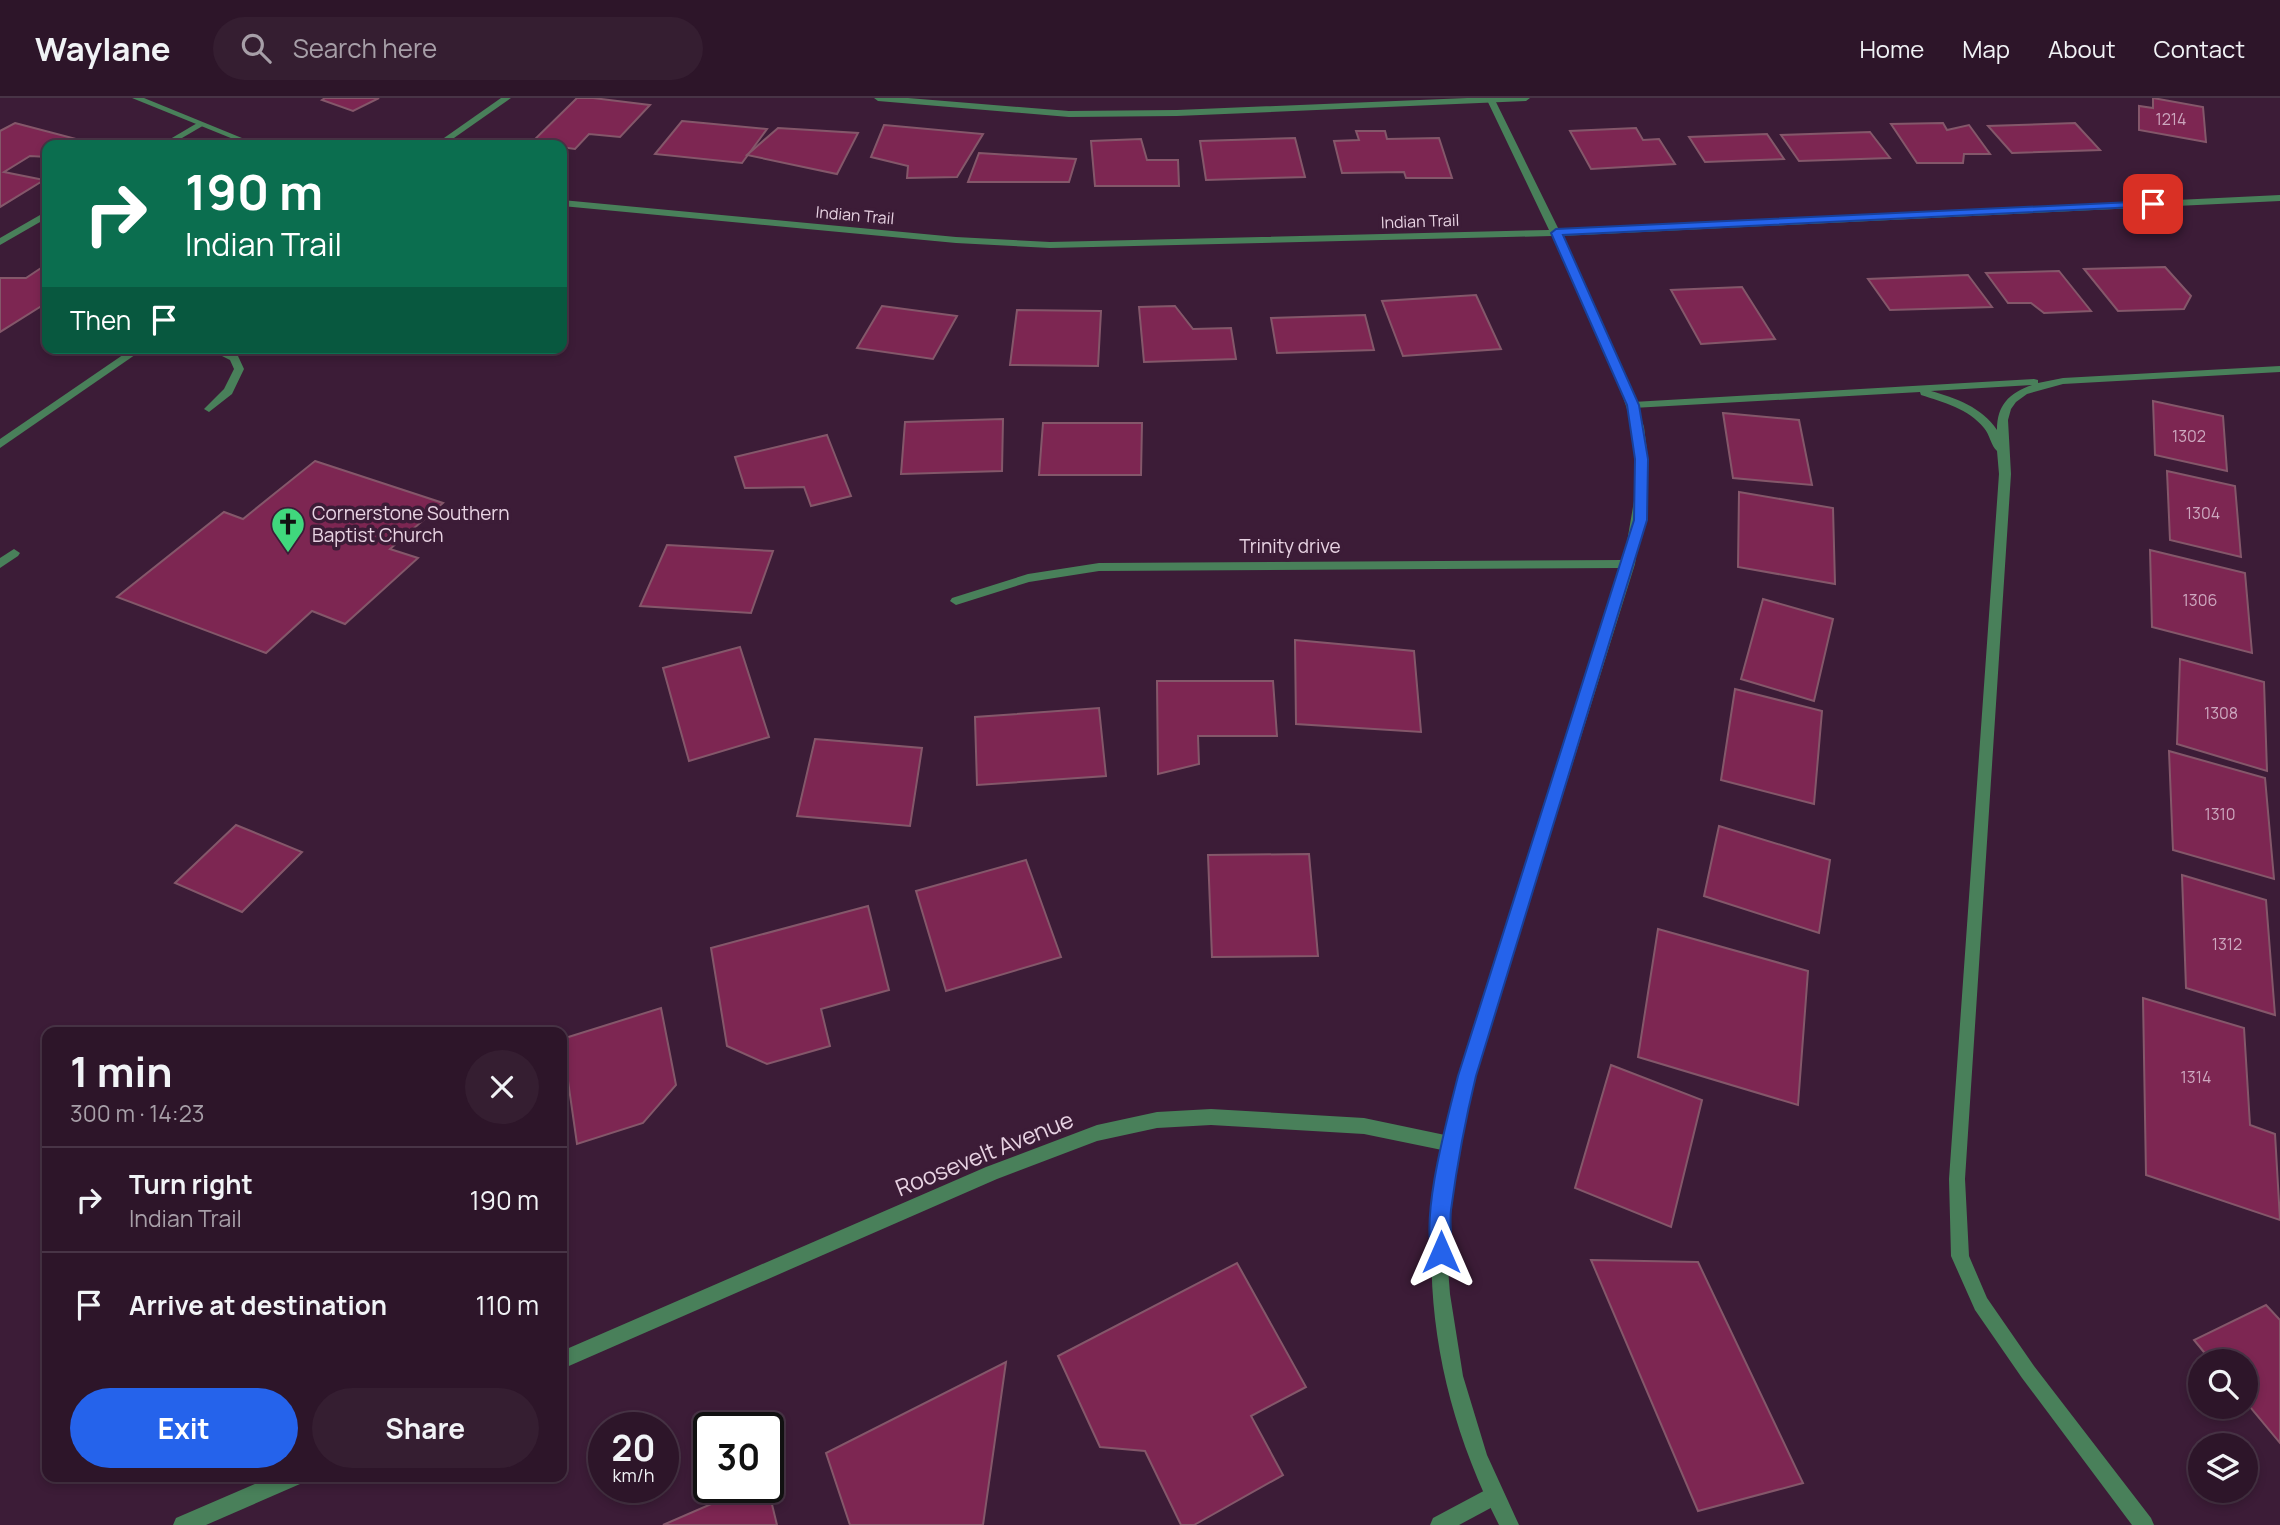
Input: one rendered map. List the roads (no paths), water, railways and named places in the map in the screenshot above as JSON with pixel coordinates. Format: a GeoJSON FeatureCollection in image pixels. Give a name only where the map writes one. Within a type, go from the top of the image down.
{"type":"FeatureCollection","features":[{"type":"Feature","properties":{"kind":"street"},"geometry":{"type":"LineString","coordinates":[[136,98],[242,140]]}},
{"type":"Feature","properties":{"kind":"street"},"geometry":{"type":"LineString","coordinates":[[445,140],[507,98]]}},
{"type":"Feature","properties":{"kind":"street"},"geometry":{"type":"LineString","coordinates":[[878,98],[1069,114],[1191,113],[1526,98]]}},
{"type":"Feature","properties":{"kind":"street"},"geometry":{"type":"LineString","coordinates":[[1490,99],[1556,233],[1633,405],[1643,478],[1641,520],[1629,564],[1471,1063],[1451,1144],[1440,1226],[1442,1304],[1459,1393],[1493,1496],[1509,1525]]}},
{"type":"Feature","properties":{"kind":"street"},"geometry":{"type":"LineString","coordinates":[[173,140],[201,124]]}},
{"type":"Feature","properties":{"kind":"street","name":"Indian Trail"},"geometry":{"type":"LineString","coordinates":[[567,203],[942,239],[1050,245],[1556,233],[2280,198]]}},
{"type":"Feature","properties":{"kind":"street"},"geometry":{"type":"LineString","coordinates":[[0,242],[42,217]]}},
{"type":"Feature","properties":{"kind":"street"},"geometry":{"type":"LineString","coordinates":[[0,444],[131,354]]}},
{"type":"Feature","properties":{"kind":"street"},"geometry":{"type":"LineString","coordinates":[[209,409],[226,395],[236,381],[239,369],[234,358],[225,354]]}},
{"type":"Feature","properties":{"kind":"street"},"geometry":{"type":"LineString","coordinates":[[1633,405],[2280,369]]}},
{"type":"Feature","properties":{"kind":"street"},"geometry":{"type":"LineString","coordinates":[[2063,381],[2032,387],[2005,406],[2001,419],[2005,474],[1957,1179],[1960,1256],[1970,1282],[1996,1327],[2144,1525]]}},
{"type":"Feature","properties":{"kind":"street"},"geometry":{"type":"LineString","coordinates":[[1899,390],[1947,399],[1973,412],[1997,438],[2005,474]]}},
{"type":"Feature","properties":{"kind":"street"},"geometry":{"type":"LineString","coordinates":[[0,564],[14,553]]}},
{"type":"Feature","properties":{"kind":"street","name":"Trinity drive"},"geometry":{"type":"LineString","coordinates":[[956,601],[1028,578],[1099,567],[1629,564]]}},
{"type":"Feature","properties":{"kind":"street","name":"Roosevelt Avenue"},"geometry":{"type":"LineString","coordinates":[[567,1358],[992,1173],[1097,1133],[1157,1120],[1211,1117],[1364,1126],[1451,1144]]}},
{"type":"Feature","properties":{"kind":"street"},"geometry":{"type":"LineString","coordinates":[[183,1525],[282,1482]]}},
{"type":"Feature","properties":{"kind":"street"},"geometry":{"type":"LineString","coordinates":[[1440,1525],[1493,1496]]}},
{"type":"Feature","properties":{"kind":"place","name":"Cornerstone Southern Baptist Church"},"geometry":{"type":"Point","coordinates":[288,554]}}]}
